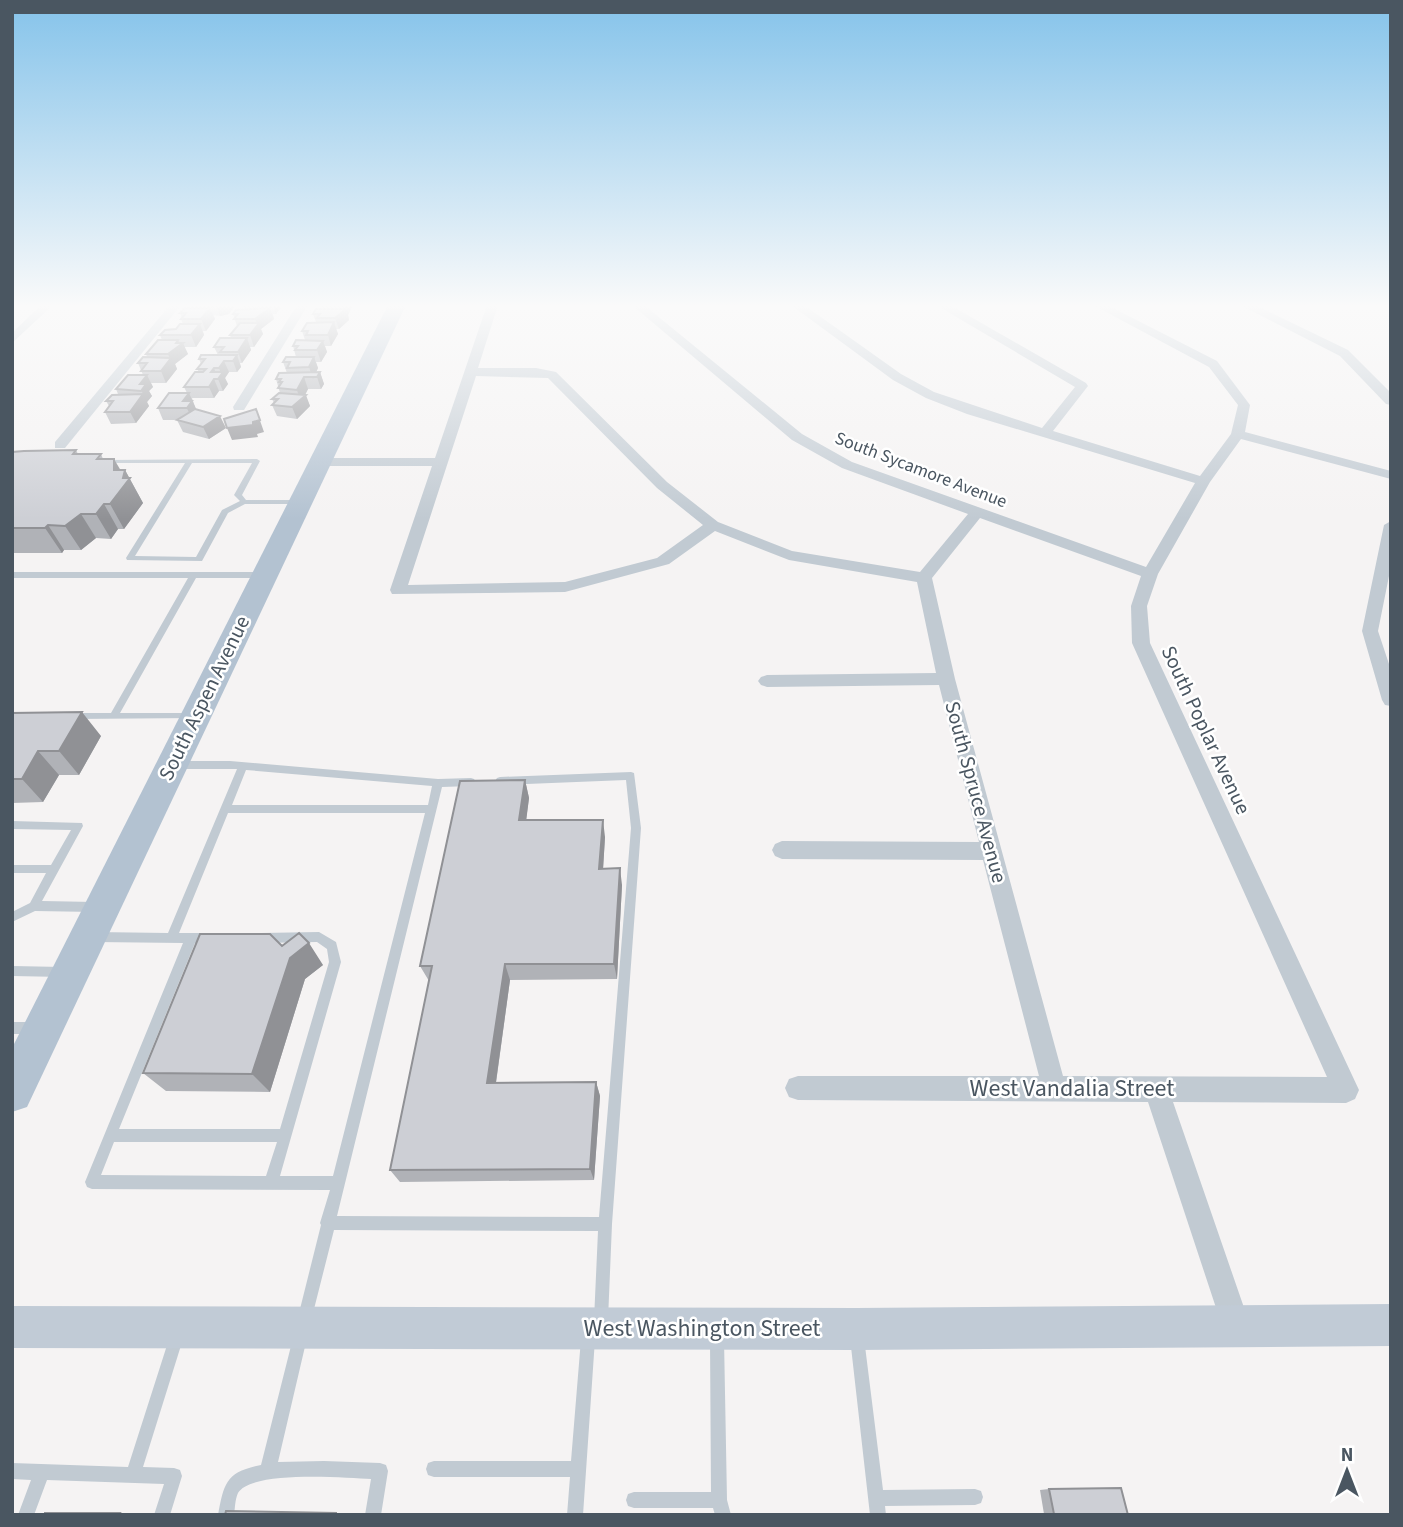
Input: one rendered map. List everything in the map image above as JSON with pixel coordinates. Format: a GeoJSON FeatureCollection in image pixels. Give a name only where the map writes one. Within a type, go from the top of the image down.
{"type":"FeatureCollection","features":[{"type":"Feature","properties":{"kind":"main road","name":"South Aspen Avenue"},"geometry":{"type":"LineString","coordinates":[[12,1091],[28,1028],[71,972],[362,376]]}},
{"type":"Feature","properties":{"kind":"main road","name":"West Washington Street"},"geometry":{"type":"LineString","coordinates":[[12,1327],[856,1329],[1391,1325]]}},
{"type":"Feature","properties":{"kind":"street"},"geometry":{"type":"LineString","coordinates":[[60,445],[117,376]]}},
{"type":"Feature","properties":{"kind":"street"},"geometry":{"type":"LineString","coordinates":[[239,407],[258,376]]}},
{"type":"Feature","properties":{"kind":"street"},"geometry":{"type":"LineString","coordinates":[[470,376],[398,590],[565,587],[663,561],[713,525]]}},
{"type":"Feature","properties":{"kind":"street"},"geometry":{"type":"LineString","coordinates":[[553,376],[662,485],[713,525],[789,555],[924,578],[977,512]]}},
{"type":"Feature","properties":{"kind":"street","name":"South Sycamore Avenue"},"geometry":{"type":"LineString","coordinates":[[723,376],[797,438],[821,452],[847,464],[1150,574]]}},
{"type":"Feature","properties":{"kind":"street"},"geometry":{"type":"LineString","coordinates":[[896,376],[930,395],[972,411],[1203,481]]}},
{"type":"Feature","properties":{"kind":"street"},"geometry":{"type":"LineString","coordinates":[[1046,432],[1082,386],[1065,376]]}},
{"type":"Feature","properties":{"kind":"street"},"geometry":{"type":"LineString","coordinates":[[1222,376],[1244,405],[1238,434],[1391,475]]}},
{"type":"Feature","properties":{"kind":"street"},"geometry":{"type":"LineString","coordinates":[[1367,376],[1391,401]]}},
{"type":"Feature","properties":{"kind":"street","name":"South Poplar Avenue"},"geometry":{"type":"LineString","coordinates":[[1238,434],[1203,481],[1150,574],[1139,606],[1141,643],[1346,1090]]}},
{"type":"Feature","properties":{"kind":"street"},"geometry":{"type":"LineString","coordinates":[[320,462],[441,462]]}},
{"type":"Feature","properties":{"kind":"street"},"geometry":{"type":"LineString","coordinates":[[1391,526],[1370,631],[1391,700]]}},
{"type":"Feature","properties":{"kind":"street","name":"South Spruce Avenue"},"geometry":{"type":"LineString","coordinates":[[924,578],[946,679],[1054,1088]]}},
{"type":"Feature","properties":{"kind":"street"},"geometry":{"type":"LineString","coordinates":[[767,681],[946,679]]}},
{"type":"Feature","properties":{"kind":"street"},"geometry":{"type":"LineString","coordinates":[[782,850],[992,851]]}},
{"type":"Feature","properties":{"kind":"street","name":"West Vandalia Street"},"geometry":{"type":"LineString","coordinates":[[798,1088],[1346,1090]]}},
{"type":"Feature","properties":{"kind":"street"},"geometry":{"type":"LineString","coordinates":[[1156,1088],[1236,1325]]}},
{"type":"Feature","properties":{"kind":"lane"},"geometry":{"type":"LineString","coordinates":[[99,461],[257,461],[238,495],[244,502]]}},
{"type":"Feature","properties":{"kind":"lane"},"geometry":{"type":"LineString","coordinates":[[190,461],[130,558],[199,559],[225,512],[244,502],[300,502]]}},
{"type":"Feature","properties":{"kind":"lane"},"geometry":{"type":"LineString","coordinates":[[12,575],[264,575]]}},
{"type":"Feature","properties":{"kind":"lane"},"geometry":{"type":"LineString","coordinates":[[114,716],[193,575]]}},
{"type":"Feature","properties":{"kind":"lane"},"geometry":{"type":"LineString","coordinates":[[63,716],[196,716]]}},
{"type":"Feature","properties":{"kind":"lane"},"geometry":{"type":"LineString","coordinates":[[172,765],[243,766],[438,783],[479,781]]}},
{"type":"Feature","properties":{"kind":"lane"},"geometry":{"type":"LineString","coordinates":[[171,938],[243,766]]}},
{"type":"Feature","properties":{"kind":"lane"},"geometry":{"type":"LineString","coordinates":[[493,781],[631,776],[636,828],[605,1224],[575,1515]]}},
{"type":"Feature","properties":{"kind":"lane"},"geometry":{"type":"LineString","coordinates":[[268,1470],[438,783]]}},
{"type":"Feature","properties":{"kind":"lane"},"geometry":{"type":"LineString","coordinates":[[225,809],[430,809]]}},
{"type":"Feature","properties":{"kind":"lane"},"geometry":{"type":"LineString","coordinates":[[12,825],[78,826],[34,906],[12,917]]}},
{"type":"Feature","properties":{"kind":"lane"},"geometry":{"type":"LineString","coordinates":[[12,869],[55,869]]}},
{"type":"Feature","properties":{"kind":"lane"},"geometry":{"type":"LineString","coordinates":[[34,906],[171,938],[319,937],[332,946],[335,962],[271,1182]]}},
{"type":"Feature","properties":{"kind":"lane"},"geometry":{"type":"LineString","coordinates":[[191,938],[92,1182],[338,1183]]}},
{"type":"Feature","properties":{"kind":"lane"},"geometry":{"type":"LineString","coordinates":[[12,971],[71,972]]}},
{"type":"Feature","properties":{"kind":"lane"},"geometry":{"type":"LineString","coordinates":[[110,1136],[285,1135]]}},
{"type":"Feature","properties":{"kind":"lane"},"geometry":{"type":"LineString","coordinates":[[327,1223],[605,1224]]}},
{"type":"Feature","properties":{"kind":"lane"},"geometry":{"type":"LineString","coordinates":[[133,1475],[180,1327]]}},
{"type":"Feature","properties":{"kind":"lane"},"geometry":{"type":"LineString","coordinates":[[634,1500],[721,1507],[716,1328]]}},
{"type":"Feature","properties":{"kind":"lane"},"geometry":{"type":"LineString","coordinates":[[856,1329],[877,1506],[975,1497]]}},
{"type":"Feature","properties":{"kind":"lane"},"geometry":{"type":"LineString","coordinates":[[435,1469],[579,1469]]}},
{"type":"Feature","properties":{"kind":"lane"},"geometry":{"type":"LineString","coordinates":[[226,1515],[232,1487],[248,1475],[268,1470],[380,1471],[373,1515]]}},
{"type":"Feature","properties":{"kind":"lane"},"geometry":{"type":"LineString","coordinates":[[12,1471],[174,1476],[162,1515]]}},
{"type":"Feature","properties":{"kind":"lane"},"geometry":{"type":"LineString","coordinates":[[26,1515],[42,1472]]}},
{"type":"Feature","properties":{"kind":"building"},"geometry":{"type":"Polygon","coordinates":[[[127,376],[146,376],[140,384],[146,384],[141,391],[116,389],[127,376]]]}},
{"type":"Feature","properties":{"kind":"building"},"geometry":{"type":"Polygon","coordinates":[[[192,376],[220,376],[214,379],[209,387],[184,387],[192,376]]]}},
{"type":"Feature","properties":{"kind":"building"},"geometry":{"type":"Polygon","coordinates":[[[277,376],[317,376],[304,377],[297,390],[278,388],[282,382],[279,382],[281,379],[276,379],[277,376]]]}},
{"type":"Feature","properties":{"kind":"building"},"geometry":{"type":"Polygon","coordinates":[[[169,393],[189,393],[183,401],[192,401],[187,408],[158,408],[169,393]]]}},
{"type":"Feature","properties":{"kind":"building"},"geometry":{"type":"Polygon","coordinates":[[[279,393],[306,395],[292,407],[272,405],[278,399],[272,399],[279,393]]]}},
{"type":"Feature","properties":{"kind":"building"},"geometry":{"type":"Polygon","coordinates":[[[143,394],[130,412],[105,412],[113,401],[106,401],[112,395],[143,394]]]}},
{"type":"Feature","properties":{"kind":"building"},"geometry":{"type":"Polygon","coordinates":[[[195,409],[220,416],[203,427],[177,420],[195,409]]]}},
{"type":"Feature","properties":{"kind":"building"},"geometry":{"type":"Polygon","coordinates":[[[256,409],[260,420],[253,422],[253,425],[227,428],[224,419],[256,409]]]}},
{"type":"Feature","properties":{"kind":"building"},"geometry":{"type":"Polygon","coordinates":[[[76,450],[73,454],[101,454],[97,459],[114,459],[114,470],[125,470],[123,478],[130,478],[110,504],[104,504],[96,514],[81,514],[65,526],[12,528],[12,452],[76,450]]]}},
{"type":"Feature","properties":{"kind":"building"},"geometry":{"type":"Polygon","coordinates":[[[82,712],[59,751],[38,751],[22,779],[12,779],[12,713],[82,712]]]}},
{"type":"Feature","properties":{"kind":"building"},"geometry":{"type":"Polygon","coordinates":[[[525,780],[519,820],[603,820],[599,869],[620,868],[614,964],[505,964],[487,1083],[596,1082],[590,1169],[390,1170],[432,966],[420,966],[460,781],[525,780]]]}},
{"type":"Feature","properties":{"kind":"building"},"geometry":{"type":"Polygon","coordinates":[[[299,933],[309,943],[290,958],[252,1074],[143,1073],[200,934],[270,934],[282,946],[299,933]]]}},
{"type":"Feature","properties":{"kind":"building"},"geometry":{"type":"Polygon","coordinates":[[[1121,1488],[1128,1515],[1038,1515],[1054,1514],[1049,1489],[1121,1488]]]}},
{"type":"Feature","properties":{"kind":"building"},"geometry":{"type":"Polygon","coordinates":[[[226,1511],[336,1513],[336,1515],[225,1515],[226,1511]]]}},
{"type":"Feature","properties":{"kind":"building"},"geometry":{"type":"Polygon","coordinates":[[[45,1513],[120,1513],[45,1515],[45,1513]]]}}]}
